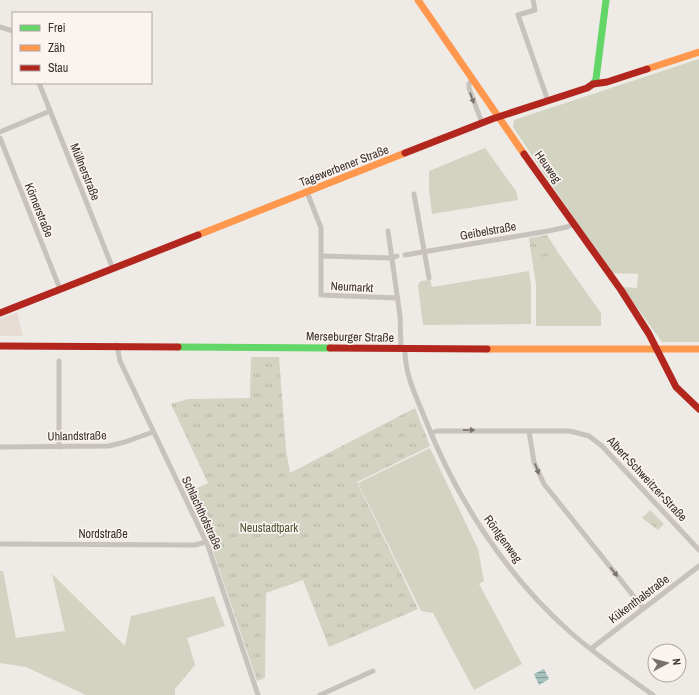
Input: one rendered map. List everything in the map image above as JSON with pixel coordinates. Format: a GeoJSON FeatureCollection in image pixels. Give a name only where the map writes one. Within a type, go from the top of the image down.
{"type":"FeatureCollection","features":[{"type":"Feature","properties":{"kind":"street","name":"Heuweg"},"geometry":{"type":"LineString","coordinates":[[418,0],[472,80],[629,303],[649,334],[676,387],[699,409]]}},
{"type":"Feature","properties":{"kind":"street"},"geometry":{"type":"LineString","coordinates":[[532,0],[535,10],[518,16],[548,101]]}},
{"type":"Feature","properties":{"kind":"street"},"geometry":{"type":"LineString","coordinates":[[593,84],[596,79],[606,0]]}},
{"type":"Feature","properties":{"kind":"street"},"geometry":{"type":"LineString","coordinates":[[0,27],[12,31]]}},
{"type":"Feature","properties":{"kind":"street","name":"Tagewerbener Straße"},"geometry":{"type":"LineString","coordinates":[[0,313],[482,123],[587,88],[593,84],[607,82],[699,52]]}},
{"type":"Feature","properties":{"kind":"street"},"geometry":{"type":"LineString","coordinates":[[472,80],[469,84],[469,88],[482,123]]}},
{"type":"Feature","properties":{"kind":"street","name":"Müllnerstraße"},"geometry":{"type":"LineString","coordinates":[[39,84],[112,269]]}},
{"type":"Feature","properties":{"kind":"street"},"geometry":{"type":"LineString","coordinates":[[0,132],[50,111]]}},
{"type":"Feature","properties":{"kind":"street","name":"Körnerstraße"},"geometry":{"type":"LineString","coordinates":[[0,138],[60,289]]}},
{"type":"Feature","properties":{"kind":"street","name":"Neumarkt"},"geometry":{"type":"LineString","coordinates":[[307,192],[321,228],[321,295],[398,298]]}},
{"type":"Feature","properties":{"kind":"street"},"geometry":{"type":"LineString","coordinates":[[414,194],[428,278]]}},
{"type":"Feature","properties":{"kind":"street","name":"Geibelstraße"},"geometry":{"type":"LineString","coordinates":[[405,255],[548,231],[574,224]]}},
{"type":"Feature","properties":{"kind":"street","name":"Röntgenweg"},"geometry":{"type":"LineString","coordinates":[[388,231],[406,367],[431,434],[464,502],[520,580],[546,608],[571,632],[652,695]]}},
{"type":"Feature","properties":{"kind":"street"},"geometry":{"type":"LineString","coordinates":[[322,256],[391,258],[397,256]]}},
{"type":"Feature","properties":{"kind":"street","name":"Merseburger Straße"},"geometry":{"type":"LineString","coordinates":[[0,346],[117,345],[699,349]]}},
{"type":"Feature","properties":{"kind":"street","name":"Schlachthofstraße"},"geometry":{"type":"LineString","coordinates":[[117,345],[120,361],[206,542],[258,695]]}},
{"type":"Feature","properties":{"kind":"street"},"geometry":{"type":"LineString","coordinates":[[59,361],[59,447]]}},
{"type":"Feature","properties":{"kind":"street","name":"Albert-Schweitzer-Straße"},"geometry":{"type":"LineString","coordinates":[[431,434],[437,431],[579,432],[596,441],[699,550]]}},
{"type":"Feature","properties":{"kind":"street"},"geometry":{"type":"LineString","coordinates":[[529,431],[535,466],[544,484],[643,608]]}},
{"type":"Feature","properties":{"kind":"street","name":"Uhlandstraße"},"geometry":{"type":"LineString","coordinates":[[0,447],[109,446],[153,432]]}},
{"type":"Feature","properties":{"kind":"street","name":"Nordstraße"},"geometry":{"type":"LineString","coordinates":[[0,544],[195,545],[206,542]]}},
{"type":"Feature","properties":{"kind":"street","name":"Kükenthalstraße"},"geometry":{"type":"LineString","coordinates":[[592,648],[699,566]]}},
{"type":"Feature","properties":{"kind":"street"},"geometry":{"type":"LineString","coordinates":[[320,695],[373,671]]}},
{"type":"Feature","properties":{"kind":"green space"},"geometry":{"type":"Polygon","coordinates":[[[699,59],[699,342],[662,342],[622,287],[637,288],[638,274],[613,273],[588,239],[513,127],[514,120],[699,59]]]}},
{"type":"Feature","properties":{"kind":"green space"},"geometry":{"type":"Polygon","coordinates":[[[485,148],[516,191],[518,200],[432,214],[429,190],[429,171],[485,148]]]}},
{"type":"Feature","properties":{"kind":"green space"},"geometry":{"type":"Polygon","coordinates":[[[547,235],[559,254],[532,259],[529,238],[547,235]]]}},
{"type":"Feature","properties":{"kind":"green space"},"geometry":{"type":"Polygon","coordinates":[[[559,254],[601,313],[601,326],[536,326],[536,284],[532,259],[559,254]]]}},
{"type":"Feature","properties":{"kind":"green space"},"geometry":{"type":"Polygon","coordinates":[[[529,271],[531,286],[531,324],[423,325],[418,285],[421,281],[430,280],[432,287],[529,271]]]}},
{"type":"Feature","properties":{"kind":"green space","name":"Neustadtpark"},"geometry":{"type":"Polygon","coordinates":[[[251,357],[279,357],[286,450],[290,473],[415,408],[430,446],[357,482],[418,609],[329,647],[303,580],[266,593],[265,678],[257,681],[210,542],[189,492],[208,483],[171,404],[188,399],[250,398],[251,357]]]}},
{"type":"Feature","properties":{"kind":"green space"},"geometry":{"type":"Polygon","coordinates":[[[430,448],[478,549],[484,581],[479,584],[522,664],[474,690],[433,613],[421,611],[358,483],[430,448]]]}},
{"type":"Feature","properties":{"kind":"green space"},"geometry":{"type":"Polygon","coordinates":[[[650,510],[664,524],[658,530],[642,518],[650,510]]]}},
{"type":"Feature","properties":{"kind":"green space"},"geometry":{"type":"Polygon","coordinates":[[[0,571],[3,571],[16,638],[65,631],[52,574],[125,646],[131,616],[214,596],[225,626],[187,638],[195,665],[175,689],[175,695],[86,695],[26,667],[0,663],[0,571]]]}},
{"type":"Feature","properties":{"kind":"shaded area"},"geometry":{"type":"Polygon","coordinates":[[[17,312],[23,336],[0,336],[0,319],[17,312]]]}},
{"type":"Feature","properties":{"kind":"water"},"geometry":{"type":"Polygon","coordinates":[[[544,669],[549,679],[539,685],[534,674],[544,669]]]}},
{"type":"Feature","properties":{"kind":"traffic: fast"},"geometry":{"type":"LineString","coordinates":[[593,84],[596,79],[606,0]]}},
{"type":"Feature","properties":{"kind":"traffic: fast"},"geometry":{"type":"LineString","coordinates":[[178,347],[330,348]]}},
{"type":"Feature","properties":{"kind":"traffic: slow"},"geometry":{"type":"LineString","coordinates":[[418,0],[524,154]]}},
{"type":"Feature","properties":{"kind":"traffic: slow"},"geometry":{"type":"LineString","coordinates":[[647,69],[699,52]]}},
{"type":"Feature","properties":{"kind":"traffic: slow"},"geometry":{"type":"LineString","coordinates":[[198,235],[405,153]]}},
{"type":"Feature","properties":{"kind":"traffic: slow"},"geometry":{"type":"LineString","coordinates":[[487,349],[699,349]]}},
{"type":"Feature","properties":{"kind":"traffic: jam"},"geometry":{"type":"LineString","coordinates":[[405,153],[492,119],[587,88],[593,84],[607,82],[647,69]]}},
{"type":"Feature","properties":{"kind":"traffic: jam"},"geometry":{"type":"LineString","coordinates":[[524,154],[621,290],[649,334],[676,387],[699,409]]}},
{"type":"Feature","properties":{"kind":"traffic: jam"},"geometry":{"type":"LineString","coordinates":[[0,313],[198,235]]}},
{"type":"Feature","properties":{"kind":"traffic: jam"},"geometry":{"type":"LineString","coordinates":[[0,346],[178,347]]}},
{"type":"Feature","properties":{"kind":"traffic: jam"},"geometry":{"type":"LineString","coordinates":[[330,348],[487,349]]}}]}
